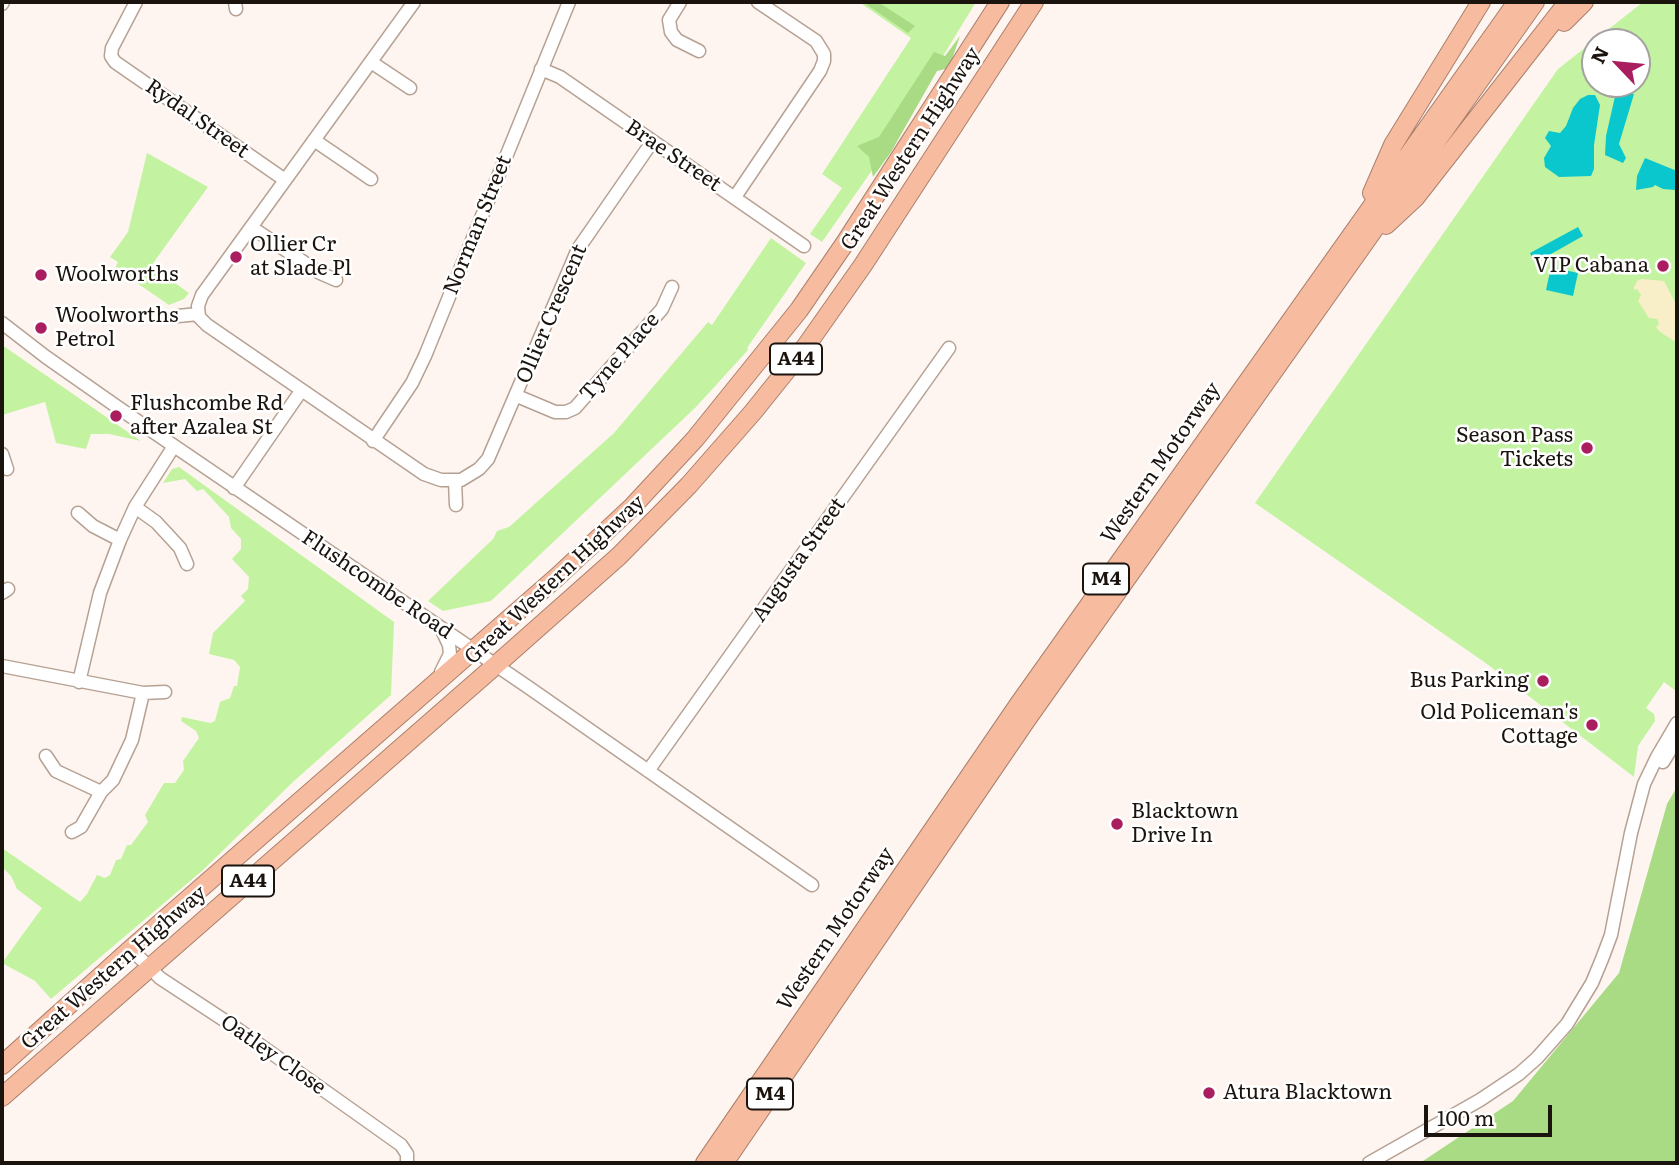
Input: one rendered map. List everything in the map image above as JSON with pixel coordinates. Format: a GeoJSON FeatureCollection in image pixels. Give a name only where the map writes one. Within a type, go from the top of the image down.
{"type":"FeatureCollection","features":[{"type":"Feature","properties":{"kind":"highway","name":"Great Western Highway"},"geometry":{"type":"LineString","coordinates":[[2,1065],[557,577],[632,507],[695,439],[799,310],[1000,2]]}},
{"type":"Feature","properties":{"kind":"highway","name":"Great Western Highway"},"geometry":{"type":"LineString","coordinates":[[2,1097],[496,666],[619,556],[689,485],[806,346],[863,265],[1034,2]]}},
{"type":"Feature","properties":{"kind":"highway"},"geometry":{"type":"LineString","coordinates":[[1356,228],[1393,145],[1481,2]]}},
{"type":"Feature","properties":{"kind":"highway","name":"Western Motorway"},"geometry":{"type":"LineString","coordinates":[[705,1163],[1018,704],[1517,2]]}},
{"type":"Feature","properties":{"kind":"highway","name":"Western Motorway"},"geometry":{"type":"LineString","coordinates":[[724,1163],[1019,730],[1535,2]]}},
{"type":"Feature","properties":{"kind":"highway"},"geometry":{"type":"LineString","coordinates":[[1358,251],[1415,198],[1569,2]]}},
{"type":"Feature","properties":{"kind":"highway"},"geometry":{"type":"LineString","coordinates":[[1524,62],[1584,2]]}},
{"type":"Feature","properties":{"kind":"street","name":"Rydal Street"},"geometry":{"type":"LineString","coordinates":[[136,2],[109,56],[118,65],[285,180]]}},
{"type":"Feature","properties":{"kind":"street"},"geometry":{"type":"LineString","coordinates":[[414,2],[202,295],[198,314],[206,325],[373,441],[424,474],[441,480],[455,481],[456,505]]}},
{"type":"Feature","properties":{"kind":"street","name":"Norman Street"},"geometry":{"type":"LineString","coordinates":[[373,441],[412,383],[425,356],[569,2]]}},
{"type":"Feature","properties":{"kind":"street"},"geometry":{"type":"LineString","coordinates":[[680,2],[670,17],[671,32],[677,40],[699,51]]}},
{"type":"Feature","properties":{"kind":"street"},"geometry":{"type":"LineString","coordinates":[[735,197],[820,71],[829,53],[816,41],[758,2]]}},
{"type":"Feature","properties":{"kind":"street"},"geometry":{"type":"LineString","coordinates":[[371,62],[410,88]]}},
{"type":"Feature","properties":{"kind":"street","name":"Brae Street"},"geometry":{"type":"LineString","coordinates":[[541,69],[559,77],[804,246]]}},
{"type":"Feature","properties":{"kind":"street"},"geometry":{"type":"LineString","coordinates":[[314,140],[371,179]]}},
{"type":"Feature","properties":{"kind":"street","name":"Ollier Crescent"},"geometry":{"type":"LineString","coordinates":[[455,481],[467,478],[488,459],[578,249],[652,142]]}},
{"type":"Feature","properties":{"kind":"street"},"geometry":{"type":"LineString","coordinates":[[251,226],[320,274],[336,280]]}},
{"type":"Feature","properties":{"kind":"street","name":"Tyne Place"},"geometry":{"type":"LineString","coordinates":[[517,396],[555,412],[566,412],[575,408],[662,309],[672,287]]}},
{"type":"Feature","properties":{"kind":"street"},"geometry":{"type":"LineString","coordinates":[[178,316],[198,314]]}},
{"type":"Feature","properties":{"kind":"street","name":"Flushcombe Road"},"geometry":{"type":"LineString","coordinates":[[2,323],[46,357],[234,488],[812,885]]}},
{"type":"Feature","properties":{"kind":"street","name":"Flushcombe Road"},"geometry":{"type":"LineString","coordinates":[[2,332],[46,357]]}},
{"type":"Feature","properties":{"kind":"street","name":"Augusta Street"},"geometry":{"type":"LineString","coordinates":[[648,771],[949,348]]}},
{"type":"Feature","properties":{"kind":"street"},"geometry":{"type":"LineString","coordinates":[[234,488],[301,391]]}},
{"type":"Feature","properties":{"kind":"street"},"geometry":{"type":"LineString","coordinates":[[79,682],[100,593],[120,540],[135,507],[174,446]]}},
{"type":"Feature","properties":{"kind":"street"},"geometry":{"type":"LineString","coordinates":[[2,454],[7,469]]}},
{"type":"Feature","properties":{"kind":"street"},"geometry":{"type":"LineString","coordinates":[[135,507],[156,522],[180,548],[187,564]]}},
{"type":"Feature","properties":{"kind":"street"},"geometry":{"type":"LineString","coordinates":[[78,513],[93,526],[120,540]]}},
{"type":"Feature","properties":{"kind":"street"},"geometry":{"type":"LineString","coordinates":[[434,684],[450,654],[441,628]]}},
{"type":"Feature","properties":{"kind":"street"},"geometry":{"type":"LineString","coordinates":[[2,666],[143,693],[165,692]]}},
{"type":"Feature","properties":{"kind":"street"},"geometry":{"type":"LineString","coordinates":[[72,832],[81,827],[102,792],[113,780],[132,740],[143,693]]}},
{"type":"Feature","properties":{"kind":"street"},"geometry":{"type":"LineString","coordinates":[[1369,1163],[1480,1100],[1519,1074],[1567,1024],[1592,983],[1611,935],[1635,815],[1650,770],[1677,723]]}},
{"type":"Feature","properties":{"kind":"street"},"geometry":{"type":"LineString","coordinates":[[1635,815],[1677,739]]}},
{"type":"Feature","properties":{"kind":"street"},"geometry":{"type":"LineString","coordinates":[[46,756],[56,771],[102,792]]}},
{"type":"Feature","properties":{"kind":"street","name":"Oatley Close"},"geometry":{"type":"LineString","coordinates":[[131,949],[148,968],[401,1145],[407,1154],[407,1163]]}},
{"type":"Feature","properties":{"kind":"green space"},"geometry":{"type":"Polygon","coordinates":[[[859,2],[976,2],[882,156],[822,242],[810,234],[842,188],[822,174],[911,38],[859,2]]]}},
{"type":"Feature","properties":{"kind":"green space"},"geometry":{"type":"Polygon","coordinates":[[[863,2],[878,2],[915,26],[908,33],[863,2]]]}},
{"type":"Feature","properties":{"kind":"green space"},"geometry":{"type":"Polygon","coordinates":[[[1643,2],[1677,2],[1677,689],[1676,691],[1664,682],[1646,708],[1654,714],[1655,721],[1638,746],[1634,777],[1487,664],[1255,503],[1558,69],[1581,51],[1581,98],[1651,98],[1651,28],[1610,28],[1643,2]]]}},
{"type":"Feature","properties":{"kind":"green space"},"geometry":{"type":"Polygon","coordinates":[[[960,36],[949,68],[937,71],[891,152],[873,177],[869,157],[857,146],[879,137],[934,52],[945,56],[960,36]]]}},
{"type":"Feature","properties":{"kind":"green space"},"geometry":{"type":"Polygon","coordinates":[[[147,153],[208,187],[151,266],[189,293],[184,299],[169,305],[115,268],[118,262],[110,257],[128,232],[147,153]]]}},
{"type":"Feature","properties":{"kind":"green space"},"geometry":{"type":"Polygon","coordinates":[[[771,238],[806,263],[748,350],[696,407],[491,601],[443,611],[428,601],[493,539],[497,531],[509,527],[614,433],[708,322],[712,325],[771,238]]]}},
{"type":"Feature","properties":{"kind":"green space"},"geometry":{"type":"Polygon","coordinates":[[[2,345],[141,441],[109,434],[91,434],[86,449],[56,443],[45,402],[2,415],[2,345]]]}},
{"type":"Feature","properties":{"kind":"green space"},"geometry":{"type":"Polygon","coordinates":[[[179,467],[394,622],[391,695],[294,781],[203,870],[51,999],[35,981],[2,963],[42,908],[17,889],[11,876],[2,867],[2,848],[80,902],[97,875],[105,878],[110,875],[116,860],[121,859],[127,845],[131,845],[148,822],[145,815],[164,783],[175,783],[184,770],[183,761],[199,738],[196,731],[181,721],[182,717],[210,723],[215,721],[220,702],[230,698],[234,686],[237,686],[240,667],[234,660],[209,654],[213,633],[245,601],[241,596],[248,589],[249,577],[232,559],[241,549],[241,539],[231,528],[229,517],[203,489],[197,491],[185,479],[163,483],[172,469],[179,467]]]}},
{"type":"Feature","properties":{"kind":"green space"},"geometry":{"type":"Polygon","coordinates":[[[1677,787],[1677,1163],[1420,1163],[1513,1101],[1619,973],[1667,804],[1677,787]]]}},
{"type":"Feature","properties":{"kind":"sand"},"geometry":{"type":"Polygon","coordinates":[[[1641,279],[1664,281],[1677,306],[1677,338],[1674,341],[1659,331],[1656,327],[1659,324],[1657,319],[1649,318],[1638,301],[1641,295],[1634,287],[1641,279]]]}},
{"type":"Feature","properties":{"kind":"water"},"geometry":{"type":"Polygon","coordinates":[[[1596,98],[1600,105],[1594,145],[1594,169],[1591,176],[1559,177],[1545,167],[1544,158],[1551,146],[1545,138],[1549,131],[1560,133],[1580,99],[1596,98]]]}},
{"type":"Feature","properties":{"kind":"water"},"geometry":{"type":"Polygon","coordinates":[[[1615,98],[1633,98],[1619,144],[1626,158],[1623,163],[1605,155],[1606,136],[1615,98]]]}},
{"type":"Feature","properties":{"kind":"water"},"geometry":{"type":"Polygon","coordinates":[[[1645,158],[1677,171],[1675,190],[1655,185],[1636,190],[1637,176],[1645,158]]]}},
{"type":"Feature","properties":{"kind":"water"},"geometry":{"type":"Polygon","coordinates":[[[1578,227],[1583,236],[1535,263],[1530,253],[1578,227]]]}},
{"type":"Feature","properties":{"kind":"water"},"geometry":{"type":"Polygon","coordinates":[[[1551,267],[1578,273],[1573,296],[1546,290],[1551,267]]]}},
{"type":"Feature","properties":{"kind":"place","name":"Ollier Cr at Slade Pl"},"geometry":{"type":"Point","coordinates":[236,257]}},
{"type":"Feature","properties":{"kind":"place","name":"VIP Cabana"},"geometry":{"type":"Point","coordinates":[1663,266]}},
{"type":"Feature","properties":{"kind":"place","name":"Woolworths"},"geometry":{"type":"Point","coordinates":[41,275]}},
{"type":"Feature","properties":{"kind":"place","name":"Woolworths Petrol"},"geometry":{"type":"Point","coordinates":[41,328]}},
{"type":"Feature","properties":{"kind":"place","name":"Flushcombe Rd after Azalea St"},"geometry":{"type":"Point","coordinates":[116,416]}},
{"type":"Feature","properties":{"kind":"place","name":"Season Pass Tickets"},"geometry":{"type":"Point","coordinates":[1587,448]}},
{"type":"Feature","properties":{"kind":"place","name":"Bus Parking"},"geometry":{"type":"Point","coordinates":[1543,681]}},
{"type":"Feature","properties":{"kind":"place","name":"Old Policeman's Cottage"},"geometry":{"type":"Point","coordinates":[1592,725]}},
{"type":"Feature","properties":{"kind":"place","name":"Blacktown Drive In"},"geometry":{"type":"Point","coordinates":[1117,824]}},
{"type":"Feature","properties":{"kind":"place","name":"Atura Blacktown"},"geometry":{"type":"Point","coordinates":[1209,1093]}}]}
